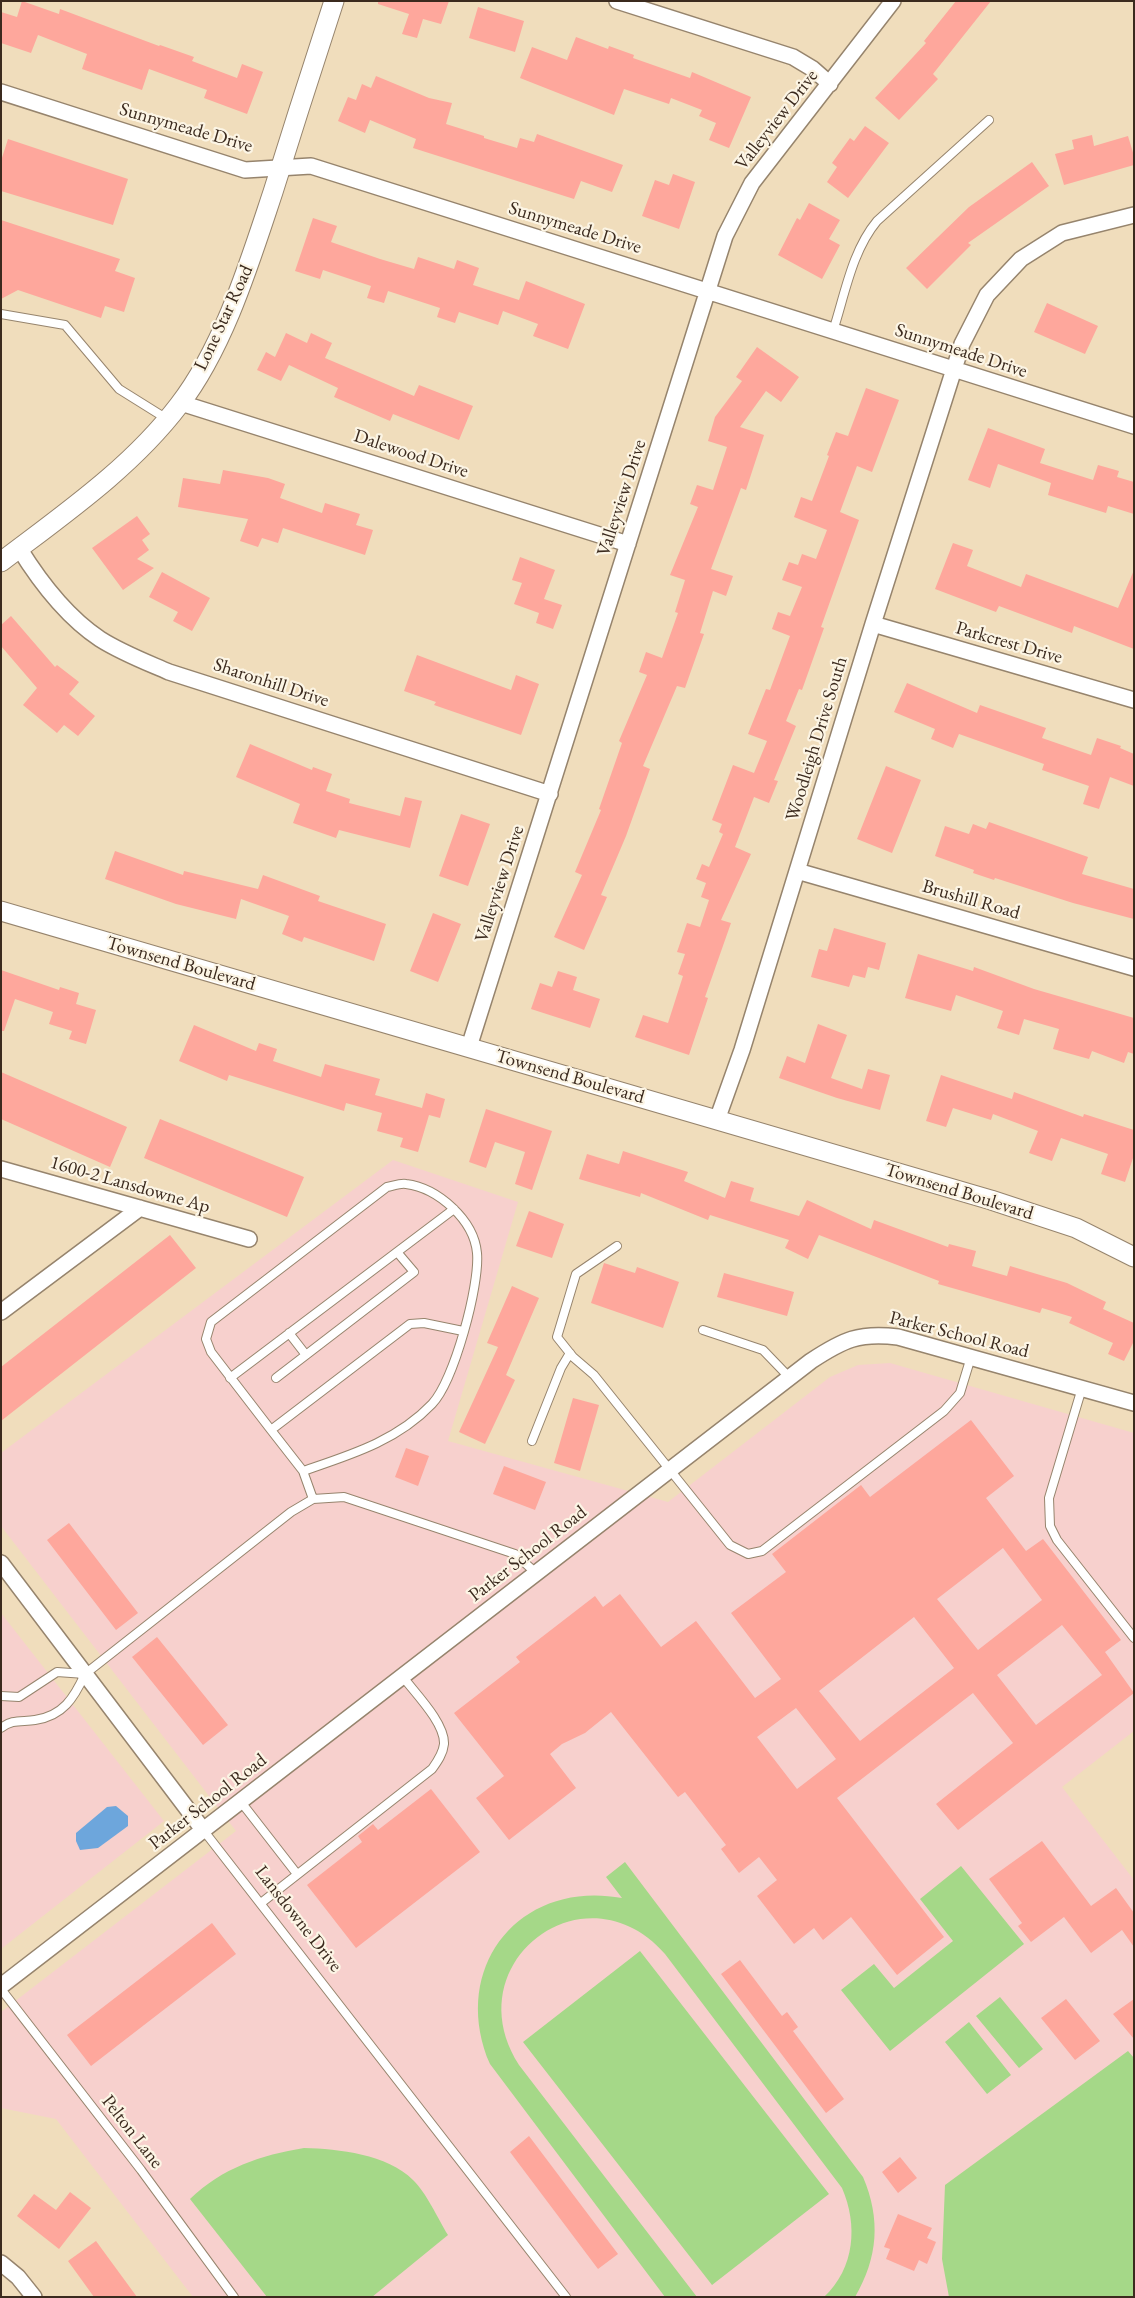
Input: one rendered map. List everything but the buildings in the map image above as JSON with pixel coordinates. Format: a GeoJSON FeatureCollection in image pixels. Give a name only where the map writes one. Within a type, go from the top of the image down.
{"type":"FeatureCollection","features":[{"type":"Feature","properties":{"kind":"street","name":"Lone Star Road"},"geometry":{"type":"LineString","coordinates":[[1,562],[135,455],[168,420],[181,403],[214,348],[247,272],[334,1]]}},
{"type":"Feature","properties":{"kind":"street"},"geometry":{"type":"LineString","coordinates":[[617,1],[793,57],[813,68],[830,84]]}},
{"type":"Feature","properties":{"kind":"street","name":"Valleyview Drive"},"geometry":{"type":"LineString","coordinates":[[469,1047],[709,291],[724,236],[752,183],[893,1]]}},
{"type":"Feature","properties":{"kind":"street","name":"Sunnymeade Drive"},"geometry":{"type":"LineString","coordinates":[[1,92],[245,170],[311,166],[1134,426]]}},
{"type":"Feature","properties":{"kind":"street","name":"Woodleigh Drive South"},"geometry":{"type":"LineString","coordinates":[[717,1120],[742,1050],[872,624],[962,344],[987,295],[1021,259],[1062,233],[1134,215]]}},
{"type":"Feature","properties":{"kind":"street","name":"Dalewood Drive"},"geometry":{"type":"LineString","coordinates":[[181,403],[628,544]]}},
{"type":"Feature","properties":{"kind":"street","name":"Sharonhill Drive"},"geometry":{"type":"LineString","coordinates":[[19,548],[34,573],[72,616],[100,638],[134,657],[169,672],[550,794]]}},
{"type":"Feature","properties":{"kind":"street","name":"Parkcrest Drive"},"geometry":{"type":"LineString","coordinates":[[872,624],[1134,700]]}},
{"type":"Feature","properties":{"kind":"street","name":"Brushill Road"},"geometry":{"type":"LineString","coordinates":[[797,871],[1134,968]]}},
{"type":"Feature","properties":{"kind":"street","name":"Townsend Boulevard"},"geometry":{"type":"LineString","coordinates":[[1,911],[991,1200],[1076,1228],[1134,1257]]}},
{"type":"Feature","properties":{"kind":"street","name":"1600-2 Lansdowne Ap"},"geometry":{"type":"LineString","coordinates":[[1,1169],[248,1240]]}},
{"type":"Feature","properties":{"kind":"street"},"geometry":{"type":"LineString","coordinates":[[1,1312],[140,1208]]}},
{"type":"Feature","properties":{"kind":"street","name":"Parker School Road"},"geometry":{"type":"LineString","coordinates":[[1,1988],[789,1377],[833,1346],[854,1338],[874,1334],[898,1337],[1134,1403]]}},
{"type":"Feature","properties":{"kind":"street","name":"Lansdowne Drive"},"geometry":{"type":"LineString","coordinates":[[1,1564],[204,1831]]}},
{"type":"Feature","properties":{"kind":"street"},"geometry":{"type":"LineString","coordinates":[[1,2263],[18,2277],[34,2297]]}},
{"type":"Feature","properties":{"kind":"lane"},"geometry":{"type":"LineString","coordinates":[[833,331],[858,253],[867,233],[884,215],[989,120]]}},
{"type":"Feature","properties":{"kind":"lane"},"geometry":{"type":"LineString","coordinates":[[1,314],[65,325],[119,389],[168,420]]}},
{"type":"Feature","properties":{"kind":"lane"},"geometry":{"type":"LineString","coordinates":[[303,1471],[357,1453],[399,1433],[434,1403],[453,1367],[476,1283],[477,1252],[470,1230],[454,1209],[434,1193],[405,1184],[387,1187],[212,1322],[206,1338],[211,1352],[303,1471],[313,1499]]}},
{"type":"Feature","properties":{"kind":"lane"},"geometry":{"type":"LineString","coordinates":[[230,1378],[454,1209]]}},
{"type":"Feature","properties":{"kind":"lane"},"geometry":{"type":"LineString","coordinates":[[617,1246],[576,1274],[557,1337],[594,1375],[730,1545],[738,1551],[755,1554],[762,1551],[944,1411],[960,1392],[971,1357]]}},
{"type":"Feature","properties":{"kind":"lane"},"geometry":{"type":"LineString","coordinates":[[276,1378],[414,1272],[397,1252]]}},
{"type":"Feature","properties":{"kind":"lane"},"geometry":{"type":"LineString","coordinates":[[271,1430],[410,1324],[424,1323],[463,1331]]}},
{"type":"Feature","properties":{"kind":"lane"},"geometry":{"type":"LineString","coordinates":[[703,1330],[763,1350],[789,1377]]}},
{"type":"Feature","properties":{"kind":"lane"},"geometry":{"type":"LineString","coordinates":[[289,1333],[306,1355]]}},
{"type":"Feature","properties":{"kind":"lane"},"geometry":{"type":"LineString","coordinates":[[532,1441],[561,1368],[570,1352]]}},
{"type":"Feature","properties":{"kind":"lane"},"geometry":{"type":"LineString","coordinates":[[1082,1388],[1049,1498],[1050,1526],[1057,1540],[1134,1638]]}},
{"type":"Feature","properties":{"kind":"lane"},"geometry":{"type":"LineString","coordinates":[[1,1728],[14,1721],[35,1720],[51,1716],[72,1701],[85,1674],[291,1512],[313,1499],[344,1497],[515,1554],[536,1573]]}},
{"type":"Feature","properties":{"kind":"lane"},"geometry":{"type":"LineString","coordinates":[[1,1696],[9,1698],[24,1695],[57,1672],[85,1674]]}},
{"type":"Feature","properties":{"kind":"lane"},"geometry":{"type":"LineString","coordinates":[[260,1903],[432,1770],[440,1757],[444,1744],[441,1729],[403,1677]]}},
{"type":"Feature","properties":{"kind":"lane"},"geometry":{"type":"LineString","coordinates":[[241,1802],[297,1874]]}},
{"type":"Feature","properties":{"kind":"lane","name":"Lansdowne Drive"},"geometry":{"type":"LineString","coordinates":[[204,1831],[566,2297]]}},
{"type":"Feature","properties":{"kind":"lane","name":"Pelton Lane"},"geometry":{"type":"LineString","coordinates":[[1,1988],[141,2170],[234,2297]]}},
{"type":"Feature","properties":{"kind":"shaded area"},"geometry":{"type":"Polygon","coordinates":[[[393,1160],[518,1202],[448,1441],[668,1502],[830,1377],[858,1365],[890,1363],[1134,1433],[1134,1731],[1062,1787],[1134,1880],[1134,2297],[193,2297],[56,2119],[1,2108],[1,2012],[236,1831],[1,1526],[1,1453],[393,1160]]]}},
{"type":"Feature","properties":{"kind":"shaded area"},"geometry":{"type":"Polygon","coordinates":[[[1,1613],[164,1821],[1,1949],[1,1613]]]}},
{"type":"Feature","properties":{"kind":"green space"},"geometry":{"type":"Polygon","coordinates":[[[625,1862],[863,2177],[873,2208],[874,2238],[868,2268],[855,2297],[824,2297],[842,2273],[848,2260],[851,2246],[852,2231],[850,2217],[842,2188],[665,1954],[633,1928],[599,1919],[567,1922],[538,1937],[516,1961],[503,1992],[503,2027],[519,2065],[697,2297],[665,2297],[490,2064],[480,2029],[479,1995],[487,1964],[502,1938],[524,1917],[552,1902],[585,1896],[622,1898],[606,1877],[625,1862]]]}},
{"type":"Feature","properties":{"kind":"green space"},"geometry":{"type":"Polygon","coordinates":[[[961,1866],[1024,1944],[890,2051],[841,1990],[874,1964],[894,1988],[953,1941],[920,1899],[961,1866]]]}},
{"type":"Feature","properties":{"kind":"green space"},"geometry":{"type":"Polygon","coordinates":[[[640,1951],[829,2194],[712,2285],[523,2042],[640,1951]]]}},
{"type":"Feature","properties":{"kind":"green space"},"geometry":{"type":"Polygon","coordinates":[[[1000,1997],[1043,2049],[1019,2068],[976,2016],[1000,1997]]]}},
{"type":"Feature","properties":{"kind":"green space"},"geometry":{"type":"Polygon","coordinates":[[[969,2022],[1011,2075],[987,2094],[945,2042],[969,2022]]]}},
{"type":"Feature","properties":{"kind":"green space"},"geometry":{"type":"Polygon","coordinates":[[[1128,2051],[1134,2058],[1134,2297],[949,2297],[942,2259],[945,2185],[1128,2051]]]}},
{"type":"Feature","properties":{"kind":"green space"},"geometry":{"type":"Polygon","coordinates":[[[304,2148],[362,2155],[390,2164],[402,2171],[423,2191],[448,2235],[372,2297],[267,2297],[190,2199],[215,2179],[243,2164],[304,2148]]]}},
{"type":"Feature","properties":{"kind":"water"},"geometry":{"type":"Polygon","coordinates":[[[116,1806],[128,1816],[128,1826],[98,1848],[80,1850],[76,1841],[76,1833],[107,1807],[116,1806]]]}}]}
